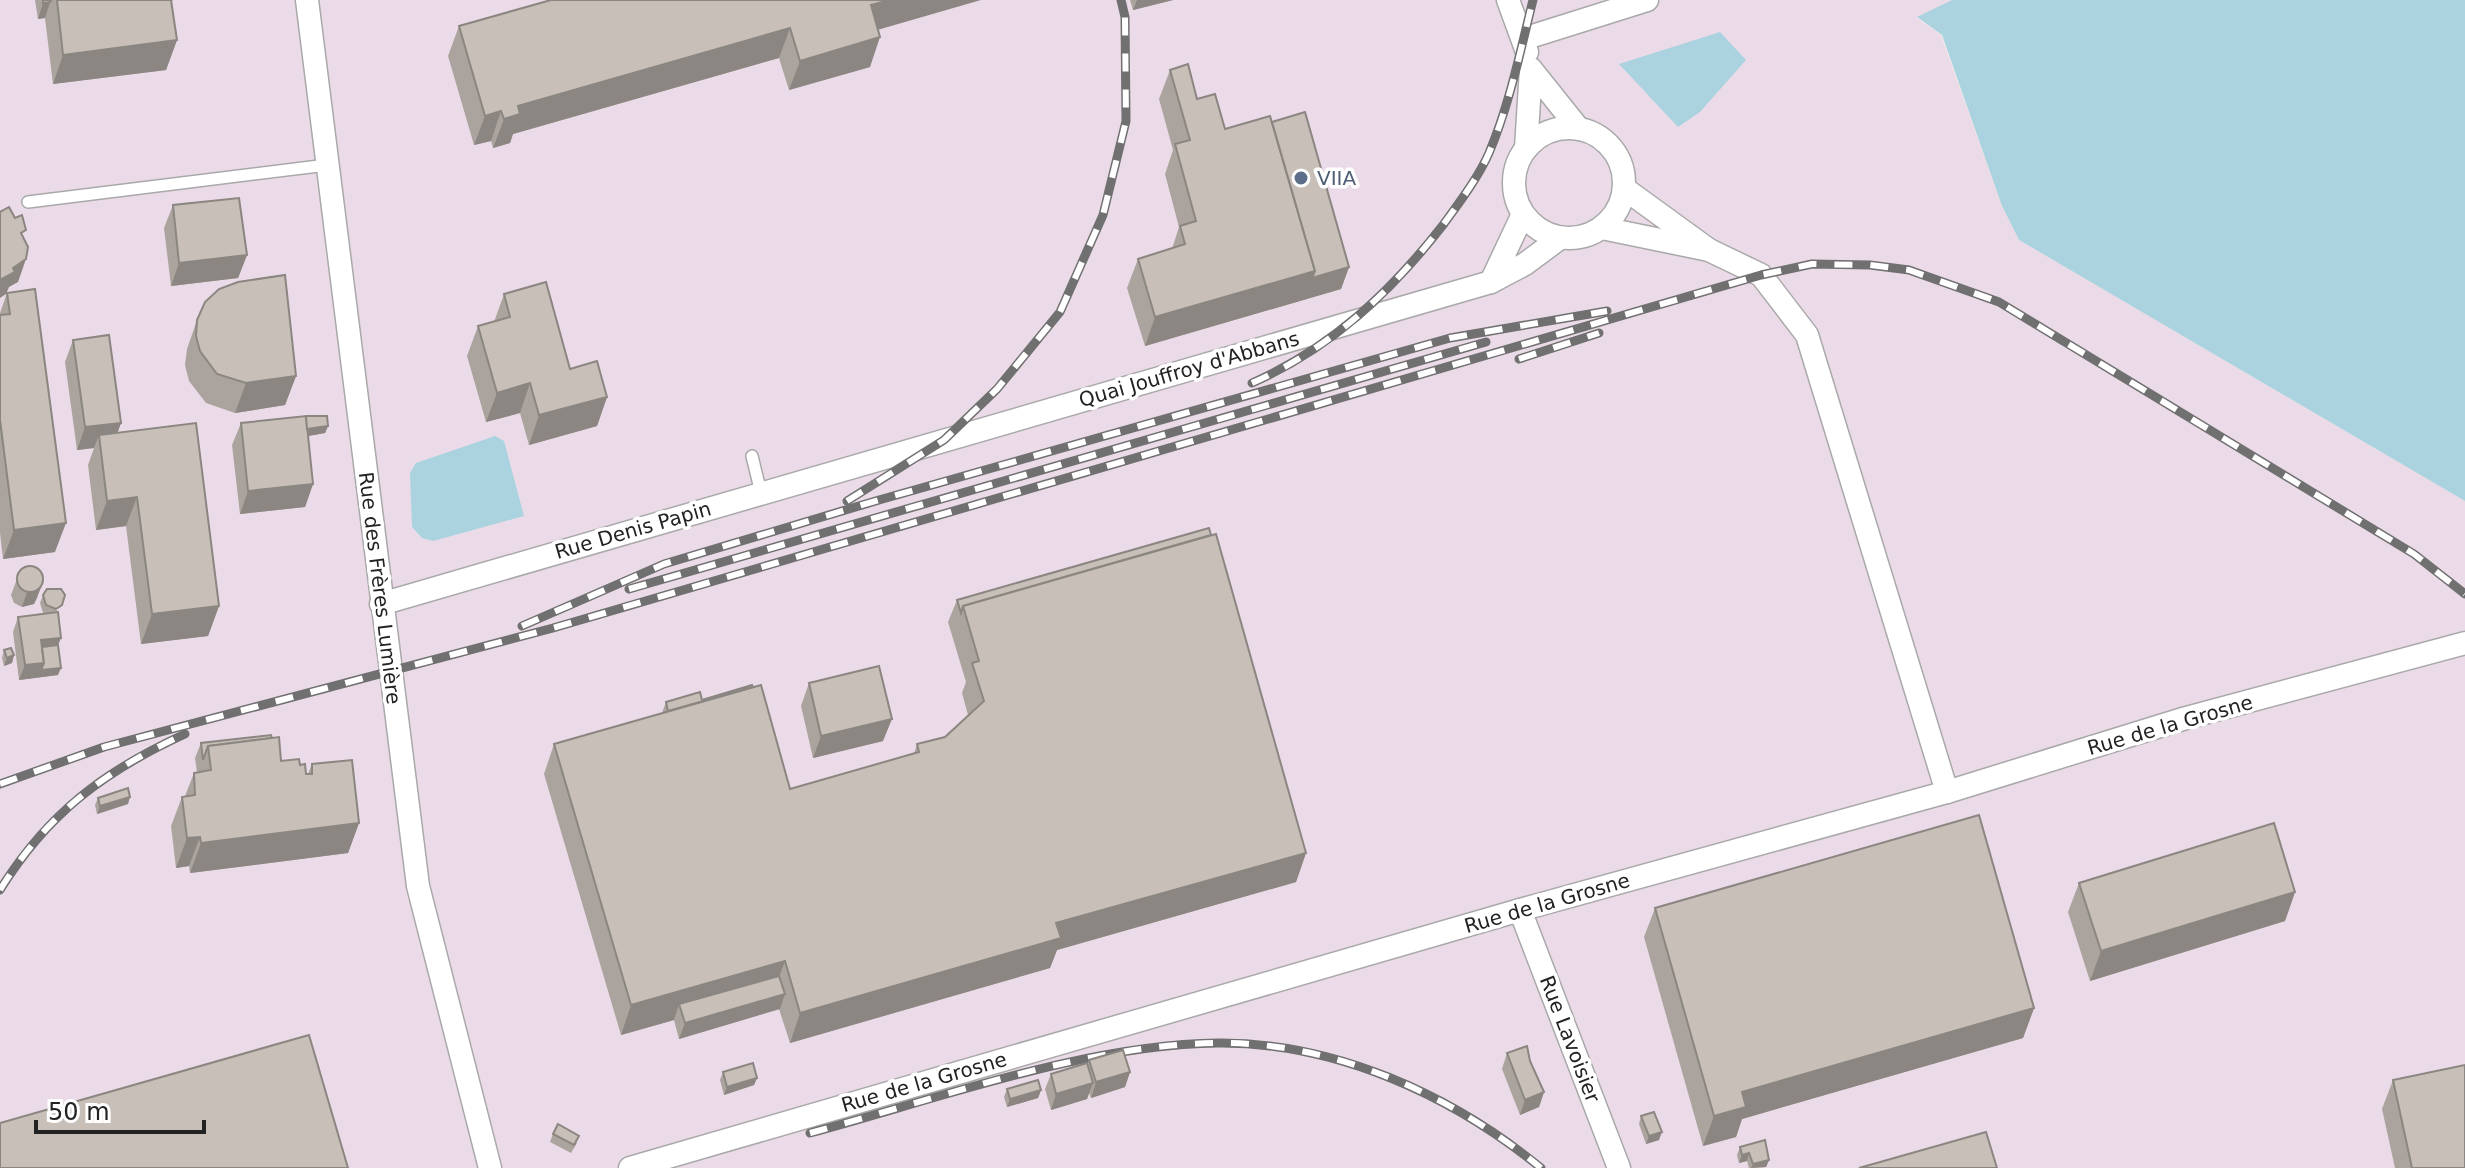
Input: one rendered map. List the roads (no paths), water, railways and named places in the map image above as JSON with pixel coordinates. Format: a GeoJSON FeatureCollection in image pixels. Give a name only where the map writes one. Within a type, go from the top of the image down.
{"type":"FeatureCollection","features":[{"type":"Feature","properties":{"kind":"street","name":"Rue des Frères Lumière"},"geometry":{"type":"LineString","coordinates":[[307,0],[418,886],[490,1168]]}},
{"type":"Feature","properties":{"kind":"street"},"geometry":{"type":"LineString","coordinates":[[1508,0],[1531,69],[1526,148]]}},
{"type":"Feature","properties":{"kind":"street"},"geometry":{"type":"LineString","coordinates":[[1523,39],[1647,0]]}},
{"type":"Feature","properties":{"kind":"street"},"geometry":{"type":"LineString","coordinates":[[1531,69],[1579,129],[1608,144],[1624,172],[1625,189],[1621,204],[1602,228],[1589,235],[1560,238],[1533,225],[1523,214],[1515,198],[1514,180],[1517,163],[1526,148],[1550,131],[1579,129]]}},
{"type":"Feature","properties":{"kind":"street"},"geometry":{"type":"LineString","coordinates":[[1625,189],[1709,250],[1761,275],[1807,335],[1947,792]]}},
{"type":"Feature","properties":{"kind":"street"},"geometry":{"type":"LineString","coordinates":[[1491,282],[1523,214]]}},
{"type":"Feature","properties":{"kind":"street"},"geometry":{"type":"LineString","coordinates":[[1602,228],[1709,250]]}},
{"type":"Feature","properties":{"kind":"street","name":"Quai Jouffroy d'Abbans"},"geometry":{"type":"LineString","coordinates":[[886,457],[1491,282],[1525,264],[1560,238]]}},
{"type":"Feature","properties":{"kind":"street","name":"Rue Denis Papin"},"geometry":{"type":"LineString","coordinates":[[381,604],[886,457]]}},
{"type":"Feature","properties":{"kind":"street","name":"Rue de la Grosne"},"geometry":{"type":"LineString","coordinates":[[630,1168],[1520,910],[1947,792],[2186,718],[2465,643]]}},
{"type":"Feature","properties":{"kind":"street","name":"Rue Lavoisier"},"geometry":{"type":"LineString","coordinates":[[1520,910],[1619,1168]]}},
{"type":"Feature","properties":{"kind":"lane"},"geometry":{"type":"LineString","coordinates":[[28,202],[327,165]]}},
{"type":"Feature","properties":{"kind":"lane"},"geometry":{"type":"LineString","coordinates":[[752,456],[761,493]]}},
{"type":"Feature","properties":{"kind":"water"},"geometry":{"type":"Polygon","coordinates":[[[1952,0],[2465,0],[2465,501],[2019,240],[2002,206],[1942,35],[1917,17],[1952,0]]]}},
{"type":"Feature","properties":{"kind":"water"},"geometry":{"type":"Polygon","coordinates":[[[1720,32],[1746,60],[1700,112],[1678,127],[1619,64],[1720,32]]]}},
{"type":"Feature","properties":{"kind":"water"},"geometry":{"type":"Polygon","coordinates":[[[495,436],[504,441],[524,516],[433,541],[422,538],[412,527],[410,473],[416,463],[495,436]]]}},
{"type":"Feature","properties":{"kind":"railway"},"geometry":{"type":"LineString","coordinates":[[847,501],[944,440],[997,389],[1060,312],[1103,215],[1126,121],[1125,17],[1121,0]]}},
{"type":"Feature","properties":{"kind":"railway"},"geometry":{"type":"LineString","coordinates":[[1252,383],[1281,369],[1333,336],[1380,296],[1443,225],[1474,181],[1489,153],[1509,96],[1533,0]]}},
{"type":"Feature","properties":{"kind":"railway"},"geometry":{"type":"LineString","coordinates":[[0,784],[104,747],[553,628],[1761,275],[1812,264],[1870,265],[1909,270],[1999,302],[2414,554],[2465,594]]}},
{"type":"Feature","properties":{"kind":"railway"},"geometry":{"type":"LineString","coordinates":[[522,626],[664,564],[879,500],[1450,338],[1607,311]]}},
{"type":"Feature","properties":{"kind":"railway"},"geometry":{"type":"LineString","coordinates":[[1519,359],[1599,333]]}},
{"type":"Feature","properties":{"kind":"railway"},"geometry":{"type":"LineString","coordinates":[[629,589],[1486,342]]}},
{"type":"Feature","properties":{"kind":"railway"},"geometry":{"type":"LineString","coordinates":[[0,890],[37,839],[80,797],[129,763],[185,734]]}},
{"type":"Feature","properties":{"kind":"railway"},"geometry":{"type":"LineString","coordinates":[[810,1133],[1065,1063],[1168,1046],[1218,1043],[1262,1045],[1348,1063],[1431,1096],[1506,1142],[1541,1168]]}},
{"type":"Feature","properties":{"kind":"place","name":"VIIA"},"geometry":{"type":"Point","coordinates":[1301,178]}}]}
